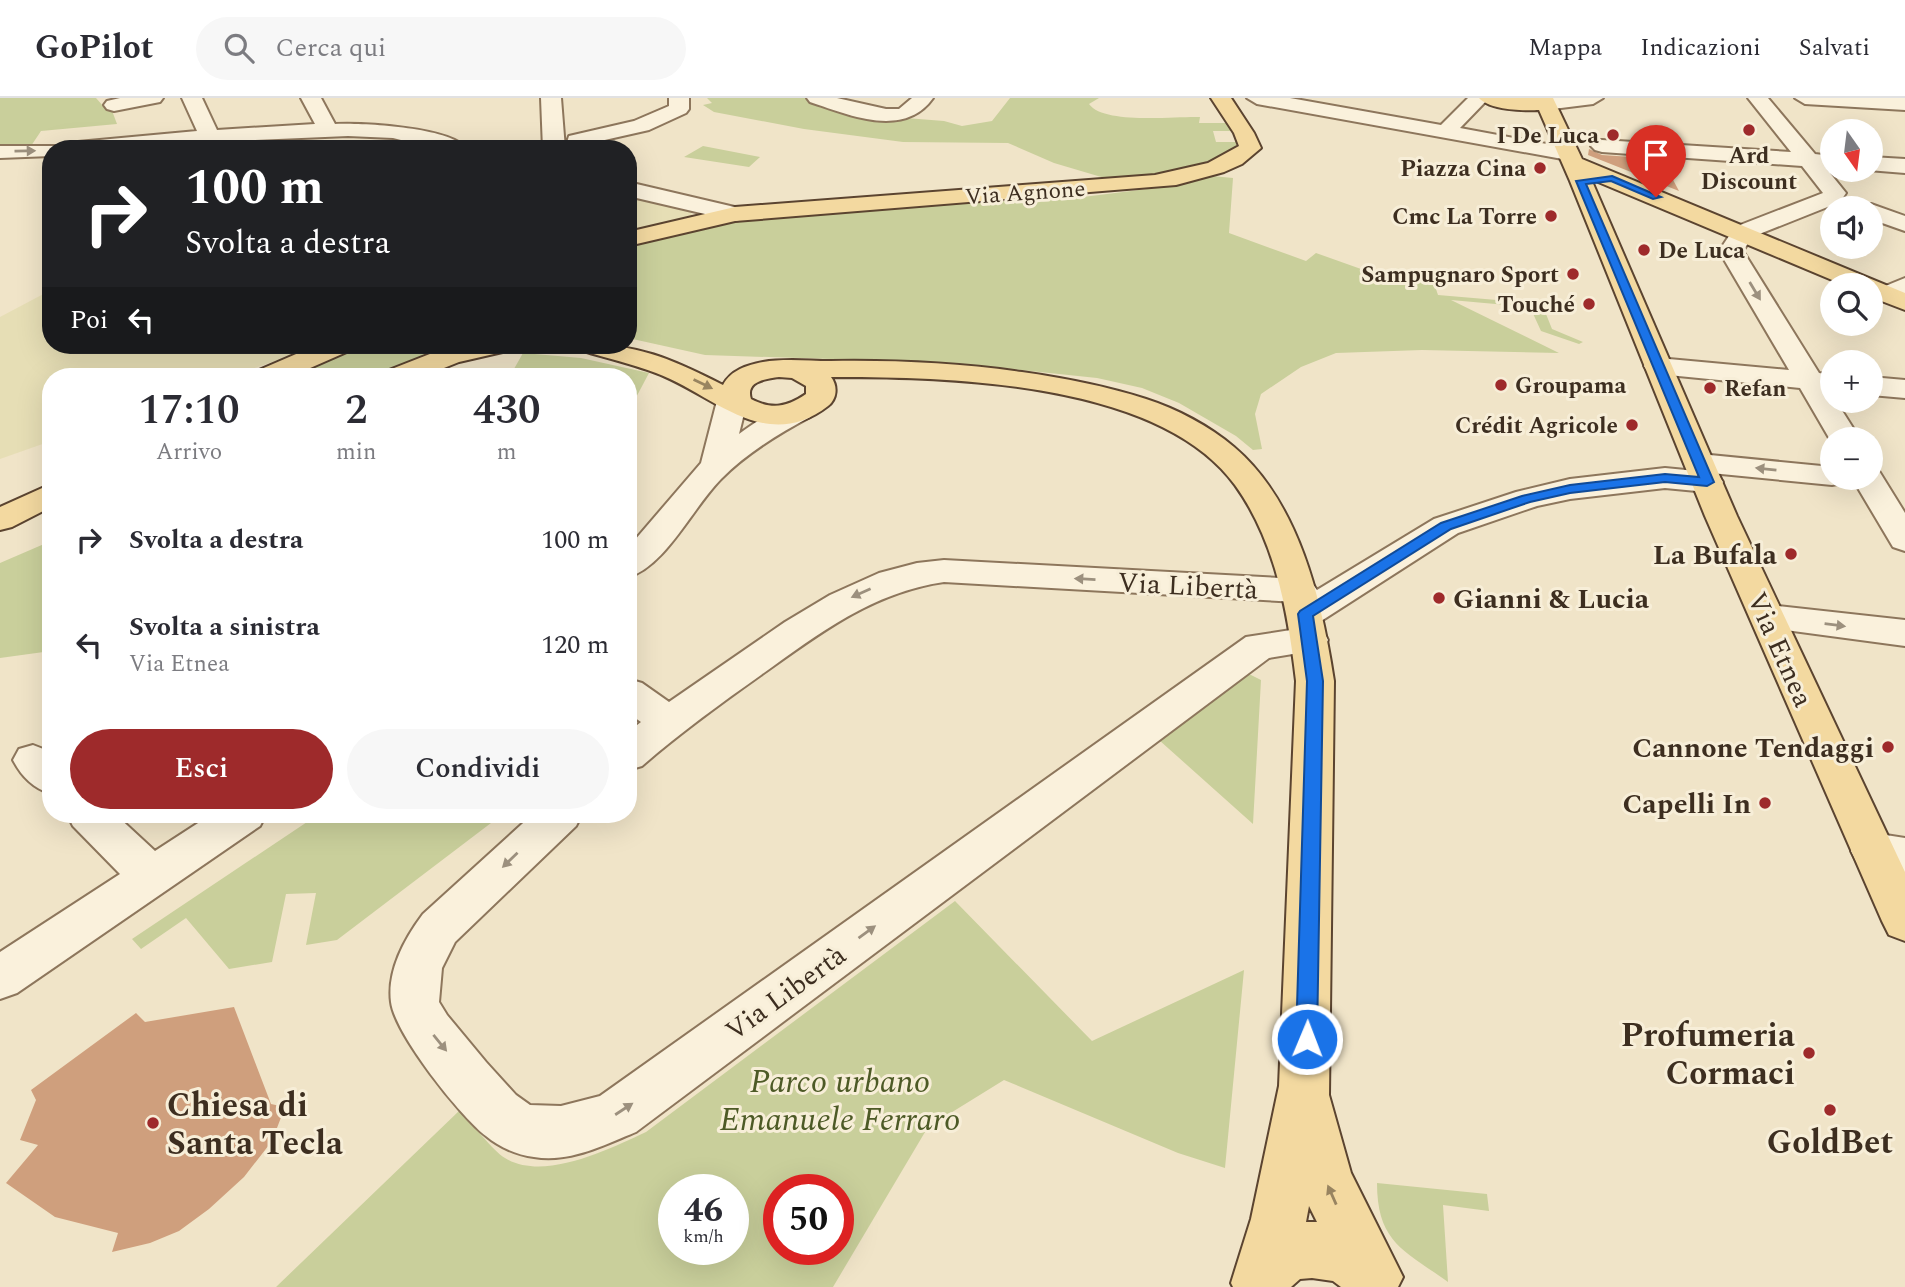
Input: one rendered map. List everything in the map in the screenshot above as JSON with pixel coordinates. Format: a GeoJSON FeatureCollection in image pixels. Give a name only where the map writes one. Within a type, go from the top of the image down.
{"type":"FeatureCollection","features":[{"type":"Feature","properties":{"kind":"main road","name":"Via Agnone"},"geometry":{"type":"LineString","coordinates":[[735,214],[1110,186],[1189,174],[1236,160],[1250,148],[1244,133],[1221,98]]}},
{"type":"Feature","properties":{"kind":"main road"},"geometry":{"type":"LineString","coordinates":[[1489,98],[1547,107]]}},
{"type":"Feature","properties":{"kind":"main road","name":"Via Etnea"},"geometry":{"type":"LineString","coordinates":[[1547,107],[1768,617],[1889,853],[1905,921]]}},
{"type":"Feature","properties":{"kind":"main road"},"geometry":{"type":"LineString","coordinates":[[1574,166],[1612,178],[1887,291]]}},
{"type":"Feature","properties":{"kind":"main road"},"geometry":{"type":"LineString","coordinates":[[637,237],[735,214]]}},
{"type":"Feature","properties":{"kind":"main road"},"geometry":{"type":"LineString","coordinates":[[637,349],[719,363],[961,375],[1050,385],[1112,398],[1162,414],[1197,432],[1224,455],[1247,482],[1273,522],[1305,615],[1315,681],[1306,1086],[1279,1219],[1262,1280]]}},
{"type":"Feature","properties":{"kind":"main road"},"geometry":{"type":"LineString","coordinates":[[287,368],[319,354]]}},
{"type":"Feature","properties":{"kind":"main road"},"geometry":{"type":"LineString","coordinates":[[419,368],[459,354]]}},
{"type":"Feature","properties":{"kind":"main road"},"geometry":{"type":"LineString","coordinates":[[624,354],[667,367],[735,401],[746,410],[770,416],[888,384],[961,375]]}},
{"type":"Feature","properties":{"kind":"main road"},"geometry":{"type":"LineString","coordinates":[[735,401],[734,389],[739,382],[761,370],[785,368],[816,377],[821,383],[823,390],[807,408]]}},
{"type":"Feature","properties":{"kind":"main road"},"geometry":{"type":"LineString","coordinates":[[0,520],[42,499]]}},
{"type":"Feature","properties":{"kind":"main road"},"geometry":{"type":"LineString","coordinates":[[0,545],[42,527]]}},
{"type":"Feature","properties":{"kind":"main road"},"geometry":{"type":"LineString","coordinates":[[1306,1086],[1317,1154],[1328,1186],[1377,1282]]}},
{"type":"Feature","properties":{"kind":"main road"},"geometry":{"type":"LineString","coordinates":[[1262,1280],[1280,1257],[1302,1249],[1326,1250],[1352,1260],[1377,1282]]}},
{"type":"Feature","properties":{"kind":"street"},"geometry":{"type":"LineString","coordinates":[[114,105],[153,98]]}},
{"type":"Feature","properties":{"kind":"street"},"geometry":{"type":"LineString","coordinates":[[192,98],[209,135]]}},
{"type":"Feature","properties":{"kind":"street"},"geometry":{"type":"LineString","coordinates":[[311,98],[328,130]]}},
{"type":"Feature","properties":{"kind":"street"},"geometry":{"type":"LineString","coordinates":[[551,98],[553,140]]}},
{"type":"Feature","properties":{"kind":"street"},"geometry":{"type":"LineString","coordinates":[[575,136],[637,128],[658,121],[679,109],[679,98]]}},
{"type":"Feature","properties":{"kind":"street"},"geometry":{"type":"LineString","coordinates":[[817,98],[860,111],[894,116],[912,109],[923,98]]}},
{"type":"Feature","properties":{"kind":"street"},"geometry":{"type":"LineString","coordinates":[[1257,98],[1300,101],[1342,113],[1445,132],[1574,166]]}},
{"type":"Feature","properties":{"kind":"street"},"geometry":{"type":"LineString","coordinates":[[1342,113],[1360,98]]}},
{"type":"Feature","properties":{"kind":"street"},"geometry":{"type":"LineString","coordinates":[[1445,132],[1479,98]]}},
{"type":"Feature","properties":{"kind":"street"},"geometry":{"type":"LineString","coordinates":[[1758,98],[1835,193],[1833,196]]}},
{"type":"Feature","properties":{"kind":"street"},"geometry":{"type":"LineString","coordinates":[[1805,98],[1905,104]]}},
{"type":"Feature","properties":{"kind":"street"},"geometry":{"type":"LineString","coordinates":[[1547,107],[1588,99]]}},
{"type":"Feature","properties":{"kind":"street"},"geometry":{"type":"LineString","coordinates":[[1397,123],[1413,106]]}},
{"type":"Feature","properties":{"kind":"street"},"geometry":{"type":"LineString","coordinates":[[158,140],[328,130],[419,136],[431,140]]}},
{"type":"Feature","properties":{"kind":"street"},"geometry":{"type":"LineString","coordinates":[[1602,146],[1820,161]]}},
{"type":"Feature","properties":{"kind":"street"},"geometry":{"type":"LineString","coordinates":[[0,152],[42,150]]}},
{"type":"Feature","properties":{"kind":"street"},"geometry":{"type":"LineString","coordinates":[[1883,165],[1905,166]]}},
{"type":"Feature","properties":{"kind":"street"},"geometry":{"type":"LineString","coordinates":[[637,191],[735,214]]}},
{"type":"Feature","properties":{"kind":"street"},"geometry":{"type":"LineString","coordinates":[[1820,202],[1742,232],[1731,251],[1820,381]]}},
{"type":"Feature","properties":{"kind":"street"},"geometry":{"type":"LineString","coordinates":[[1883,216],[1905,224]]}},
{"type":"Feature","properties":{"kind":"street"},"geometry":{"type":"LineString","coordinates":[[1658,366],[1820,382]]}},
{"type":"Feature","properties":{"kind":"street"},"geometry":{"type":"LineString","coordinates":[[1883,387],[1905,389]]}},
{"type":"Feature","properties":{"kind":"street"},"geometry":{"type":"LineString","coordinates":[[716,465],[735,401]]}},
{"type":"Feature","properties":{"kind":"street"},"geometry":{"type":"LineString","coordinates":[[637,559],[668,527],[686,498],[716,465],[775,424],[807,408]]}},
{"type":"Feature","properties":{"kind":"street"},"geometry":{"type":"LineString","coordinates":[[1305,615],[1446,526],[1527,499],[1570,489],[1704,473],[1820,476]]}},
{"type":"Feature","properties":{"kind":"street"},"geometry":{"type":"LineString","coordinates":[[1883,480],[1905,483]]}},
{"type":"Feature","properties":{"kind":"street"},"geometry":{"type":"LineString","coordinates":[[1871,490],[1905,540]]}},
{"type":"Feature","properties":{"kind":"street","name":"Via Libertà"},"geometry":{"type":"LineString","coordinates":[[637,747],[668,721],[857,594],[917,573],[944,571],[1305,615]]}},
{"type":"Feature","properties":{"kind":"street","name":"Via Libertà"},"geometry":{"type":"LineString","coordinates":[[551,823],[439,928],[428,942],[418,967],[414,992],[418,1015],[499,1115],[522,1129],[551,1134],[582,1129],[618,1114],[1305,615]]}},
{"type":"Feature","properties":{"kind":"street"},"geometry":{"type":"LineString","coordinates":[[1768,617],[1905,633]]}},
{"type":"Feature","properties":{"kind":"street"},"geometry":{"type":"LineString","coordinates":[[637,699],[668,721]]}},
{"type":"Feature","properties":{"kind":"street"},"geometry":{"type":"LineString","coordinates":[[97,823],[150,875]]}},
{"type":"Feature","properties":{"kind":"street"},"geometry":{"type":"LineString","coordinates":[[0,978],[231,823]]}},
{"type":"Feature","properties":{"kind":"shaded area"},"geometry":{"type":"Polygon","coordinates":[[[637,196],[689,210],[693,216],[637,231],[637,196]]]}},
{"type":"Feature","properties":{"kind":"shaded area"},"geometry":{"type":"Polygon","coordinates":[[[42,295],[42,354],[295,354],[255,368],[42,368],[42,444],[0,459],[0,317],[42,295]]]}},
{"type":"Feature","properties":{"kind":"green space"},"geometry":{"type":"Polygon","coordinates":[[[0,98],[96,98],[104,107],[111,108],[117,124],[41,131],[29,149],[0,150],[0,98]]]}},
{"type":"Feature","properties":{"kind":"green space"},"geometry":{"type":"Polygon","coordinates":[[[707,98],[809,98],[855,114],[944,121],[962,126],[992,121],[1010,98],[1099,98],[1089,104],[1097,111],[1109,115],[1141,118],[1200,117],[1199,123],[1227,123],[1232,131],[1213,131],[1216,142],[1238,142],[1233,150],[1223,156],[1185,169],[1140,178],[1108,179],[1054,163],[1008,143],[903,142],[804,129],[714,112],[703,105],[712,103],[707,98]]]}},
{"type":"Feature","properties":{"kind":"green space"},"geometry":{"type":"Polygon","coordinates":[[[703,146],[760,157],[749,167],[684,157],[703,146]]]}},
{"type":"Feature","properties":{"kind":"green space"},"geometry":{"type":"Polygon","coordinates":[[[1212,176],[1233,178],[1229,233],[1306,261],[1316,253],[1361,269],[1366,266],[1388,273],[1396,268],[1433,280],[1438,295],[1542,304],[1552,329],[1583,342],[1579,344],[1541,331],[1530,307],[1451,300],[1559,353],[1422,350],[1336,353],[1301,367],[1261,394],[1255,414],[1262,449],[1253,450],[1236,436],[1179,403],[1142,388],[1097,378],[952,363],[705,355],[637,340],[637,243],[722,221],[972,200],[1016,201],[1083,197],[1163,187],[1212,176]]]}},
{"type":"Feature","properties":{"kind":"green space"},"geometry":{"type":"Polygon","coordinates":[[[341,354],[435,354],[396,368],[309,368],[341,354]]]}},
{"type":"Feature","properties":{"kind":"green space"},"geometry":{"type":"Polygon","coordinates":[[[522,354],[535,354],[581,358],[626,368],[515,368],[522,354]]]}},
{"type":"Feature","properties":{"kind":"green space"},"geometry":{"type":"Polygon","coordinates":[[[637,370],[649,373],[637,396],[637,370]]]}},
{"type":"Feature","properties":{"kind":"green space"},"geometry":{"type":"Polygon","coordinates":[[[42,545],[42,652],[0,658],[0,563],[42,545]]]}},
{"type":"Feature","properties":{"kind":"green space"},"geometry":{"type":"Polygon","coordinates":[[[1249,674],[1261,680],[1253,824],[1159,740],[1240,676],[1249,674]]]}},
{"type":"Feature","properties":{"kind":"green space"},"geometry":{"type":"Polygon","coordinates":[[[306,823],[491,823],[337,940],[306,945],[316,893],[286,894],[272,962],[229,969],[186,918],[141,949],[132,939],[306,823]]]}},
{"type":"Feature","properties":{"kind":"green space","name":"Parco urbano Emanuele Ferraro"},"geometry":{"type":"Polygon","coordinates":[[[955,901],[1092,1041],[1244,970],[1225,1168],[1178,1153],[1004,1080],[928,1127],[854,1252],[854,1174],[763,1174],[763,1265],[846,1265],[833,1287],[276,1287],[460,1110],[500,1154],[521,1164],[557,1165],[614,1147],[646,1132],[955,901]]]}},
{"type":"Feature","properties":{"kind":"green space"},"geometry":{"type":"Polygon","coordinates":[[[1377,1183],[1487,1194],[1489,1211],[1443,1205],[1448,1282],[1407,1253],[1388,1233],[1378,1203],[1377,1183]]]}},
{"type":"Feature","properties":{"kind":"building"},"geometry":{"type":"Polygon","coordinates":[[[1589,149],[1602,155],[1662,159],[1679,191],[1588,155],[1589,149]]]}},
{"type":"Feature","properties":{"kind":"building","name":"Chiesa di Santa Tecla"},"geometry":{"type":"Polygon","coordinates":[[[234,1007],[271,1104],[285,1107],[272,1141],[244,1177],[209,1209],[179,1231],[150,1243],[112,1252],[118,1233],[55,1217],[6,1183],[38,1145],[20,1140],[36,1100],[31,1090],[136,1013],[145,1022],[234,1007]]]}},
{"type":"Feature","properties":{"kind":"place","name":"Ard Discount"},"geometry":{"type":"Point","coordinates":[1749,130]}},
{"type":"Feature","properties":{"kind":"place","name":"I De Luca"},"geometry":{"type":"Point","coordinates":[1613,135]}},
{"type":"Feature","properties":{"kind":"place","name":"Piazza Cina"},"geometry":{"type":"Point","coordinates":[1540,168]}},
{"type":"Feature","properties":{"kind":"place","name":"Cmc La Torre"},"geometry":{"type":"Point","coordinates":[1551,216]}},
{"type":"Feature","properties":{"kind":"place","name":"De Luca"},"geometry":{"type":"Point","coordinates":[1644,250]}},
{"type":"Feature","properties":{"kind":"place","name":"Sampugnaro Sport"},"geometry":{"type":"Point","coordinates":[1573,274]}},
{"type":"Feature","properties":{"kind":"place","name":"Touché"},"geometry":{"type":"Point","coordinates":[1589,304]}},
{"type":"Feature","properties":{"kind":"place","name":"Groupama"},"geometry":{"type":"Point","coordinates":[1501,385]}},
{"type":"Feature","properties":{"kind":"place","name":"Refan"},"geometry":{"type":"Point","coordinates":[1710,388]}},
{"type":"Feature","properties":{"kind":"place","name":"Crédit Agricole"},"geometry":{"type":"Point","coordinates":[1632,425]}},
{"type":"Feature","properties":{"kind":"place","name":"La Bufala"},"geometry":{"type":"Point","coordinates":[1791,554]}},
{"type":"Feature","properties":{"kind":"place","name":"Gianni & Lucia"},"geometry":{"type":"Point","coordinates":[1439,598]}},
{"type":"Feature","properties":{"kind":"place","name":"Cannone Tendaggi"},"geometry":{"type":"Point","coordinates":[1888,747]}},
{"type":"Feature","properties":{"kind":"place","name":"Capelli In"},"geometry":{"type":"Point","coordinates":[1765,803]}},
{"type":"Feature","properties":{"kind":"place","name":"Profumeria Cormaci"},"geometry":{"type":"Point","coordinates":[1809,1053]}},
{"type":"Feature","properties":{"kind":"place","name":"GoldBet"},"geometry":{"type":"Point","coordinates":[1830,1110]}},
{"type":"Feature","properties":{"kind":"place","name":"Chiesa di Santa Tecla"},"geometry":{"type":"Point","coordinates":[153,1123]}},
{"type":"Feature","properties":{"kind":"route"},"geometry":{"type":"LineString","coordinates":[[1307,1039],[1315,681],[1305,614],[1446,526],[1527,499],[1570,489],[1665,478],[1707,482],[1581,181],[1612,178],[1656,197]]}}]}
